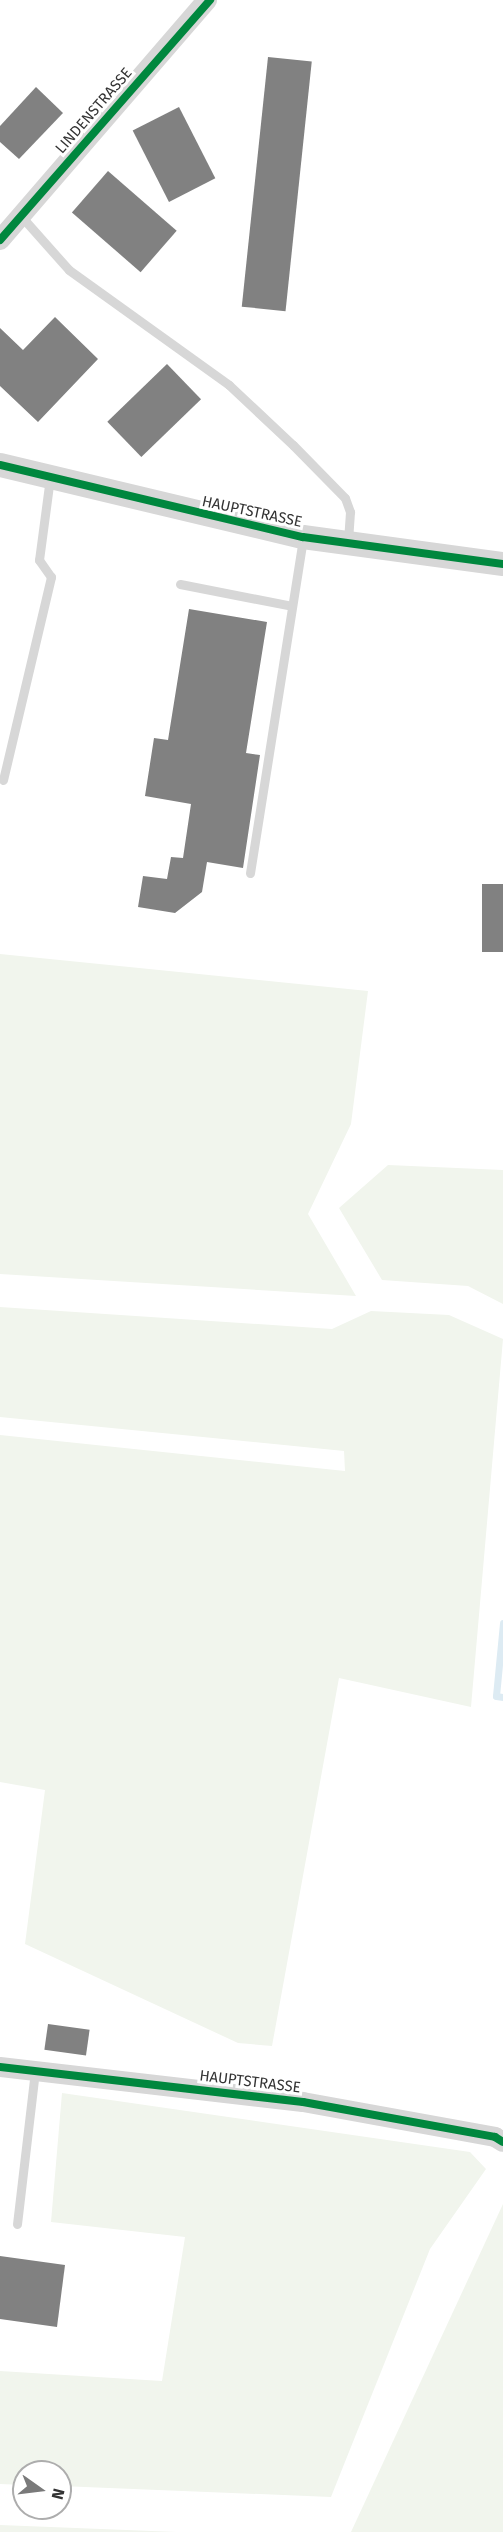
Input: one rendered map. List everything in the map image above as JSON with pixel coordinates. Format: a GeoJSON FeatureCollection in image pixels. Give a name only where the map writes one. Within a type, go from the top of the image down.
{"type":"FeatureCollection","features":[{"type":"Feature","properties":{"kind":"street","name":"LINDENSTRASSE"},"geometry":{"type":"LineString","coordinates":[[0,240],[207,0]]}},
{"type":"Feature","properties":{"kind":"street","name":"HAUPTSTRASSE"},"geometry":{"type":"LineString","coordinates":[[0,465],[348,546],[503,564]]}},
{"type":"Feature","properties":{"kind":"street","name":"HAUPTSTRASSE"},"geometry":{"type":"LineString","coordinates":[[0,2067],[303,2102],[499,2140]]}},
{"type":"Feature","properties":{"kind":"lane"},"geometry":{"type":"LineString","coordinates":[[21,216],[69,270],[229,385],[345,498],[350,512],[348,546]]}},
{"type":"Feature","properties":{"kind":"lane"},"geometry":{"type":"LineString","coordinates":[[3,780],[51,577],[39,560],[50,478]]}},
{"type":"Feature","properties":{"kind":"lane"},"geometry":{"type":"LineString","coordinates":[[250,873],[303,537]]}},
{"type":"Feature","properties":{"kind":"lane"},"geometry":{"type":"LineString","coordinates":[[180,584],[292,606]]}},
{"type":"Feature","properties":{"kind":"lane"},"geometry":{"type":"LineString","coordinates":[[17,2224],[35,2071]]}},
{"type":"Feature","properties":{"kind":"shaded area"},"geometry":{"type":"Polygon","coordinates":[[[0,954],[368,991],[351,1124],[308,1214],[356,1296],[0,1274],[0,954]]]}},
{"type":"Feature","properties":{"kind":"shaded area"},"geometry":{"type":"Polygon","coordinates":[[[388,1165],[503,1170],[503,1304],[468,1286],[382,1280],[339,1208],[388,1165]]]}},
{"type":"Feature","properties":{"kind":"shaded area"},"geometry":{"type":"Polygon","coordinates":[[[0,1307],[332,1329],[371,1311],[449,1315],[503,1339],[471,1707],[339,1678],[272,2046],[238,2043],[25,1944],[45,1790],[0,1782],[0,1435],[345,1471],[344,1451],[0,1417],[0,1307]]]}},
{"type":"Feature","properties":{"kind":"shaded area"},"geometry":{"type":"Polygon","coordinates":[[[62,2093],[470,2152],[486,2169],[430,2249],[331,2497],[72,2486],[72,2460],[12,2460],[12,2484],[0,2484],[0,2371],[162,2381],[185,2237],[51,2222],[62,2093]]]}},
{"type":"Feature","properties":{"kind":"shaded area"},"geometry":{"type":"Polygon","coordinates":[[[503,2204],[503,2532],[351,2532],[503,2204]]]}},
{"type":"Feature","properties":{"kind":"shaded area"},"geometry":{"type":"Polygon","coordinates":[[[0,2525],[177,2532],[0,2532],[0,2525]]]}},
{"type":"Feature","properties":{"kind":"building"},"geometry":{"type":"Polygon","coordinates":[[[268,57],[312,62],[286,311],[242,307],[268,57]]]}},
{"type":"Feature","properties":{"kind":"building"},"geometry":{"type":"Polygon","coordinates":[[[36,87],[63,113],[19,159],[0,142],[0,126],[36,87]]]}},
{"type":"Feature","properties":{"kind":"building"},"geometry":{"type":"Polygon","coordinates":[[[179,107],[215,178],[169,202],[133,131],[179,107]]]}},
{"type":"Feature","properties":{"kind":"building"},"geometry":{"type":"Polygon","coordinates":[[[108,171],[177,231],[141,272],[72,213],[108,171]]]}},
{"type":"Feature","properties":{"kind":"building"},"geometry":{"type":"Polygon","coordinates":[[[55,317],[98,359],[38,422],[0,386],[0,328],[23,350],[55,317]]]}},
{"type":"Feature","properties":{"kind":"building"},"geometry":{"type":"Polygon","coordinates":[[[167,364],[201,399],[141,457],[107,422],[167,364]]]}},
{"type":"Feature","properties":{"kind":"building"},"geometry":{"type":"Polygon","coordinates":[[[189,609],[267,622],[246,753],[260,755],[243,868],[207,862],[202,892],[175,913],[138,907],[143,876],[167,879],[171,857],[183,858],[191,804],[145,796],[154,738],[168,740],[189,609]]]}},
{"type":"Feature","properties":{"kind":"building"},"geometry":{"type":"Polygon","coordinates":[[[482,884],[503,884],[503,952],[482,952],[482,884]]]}},
{"type":"Feature","properties":{"kind":"building"},"geometry":{"type":"Polygon","coordinates":[[[48,2024],[90,2030],[86,2056],[44,2050],[48,2024]]]}},
{"type":"Feature","properties":{"kind":"building"},"geometry":{"type":"Polygon","coordinates":[[[0,2256],[65,2265],[57,2327],[0,2319],[0,2256]]]}},
{"type":"Feature","properties":{"kind":"waterway"},"geometry":{"type":"LineString","coordinates":[[503,1623],[496,1696],[503,1697]]}},
{"type":"Feature","properties":{"kind":"cycle path"},"geometry":{"type":"LineString","coordinates":[[0,240],[210,0]]}},
{"type":"Feature","properties":{"kind":"cycle path"},"geometry":{"type":"LineString","coordinates":[[0,465],[303,537],[503,564]]}},
{"type":"Feature","properties":{"kind":"cycle path"},"geometry":{"type":"LineString","coordinates":[[0,2067],[303,2102],[495,2137],[503,2142]]}}]}
